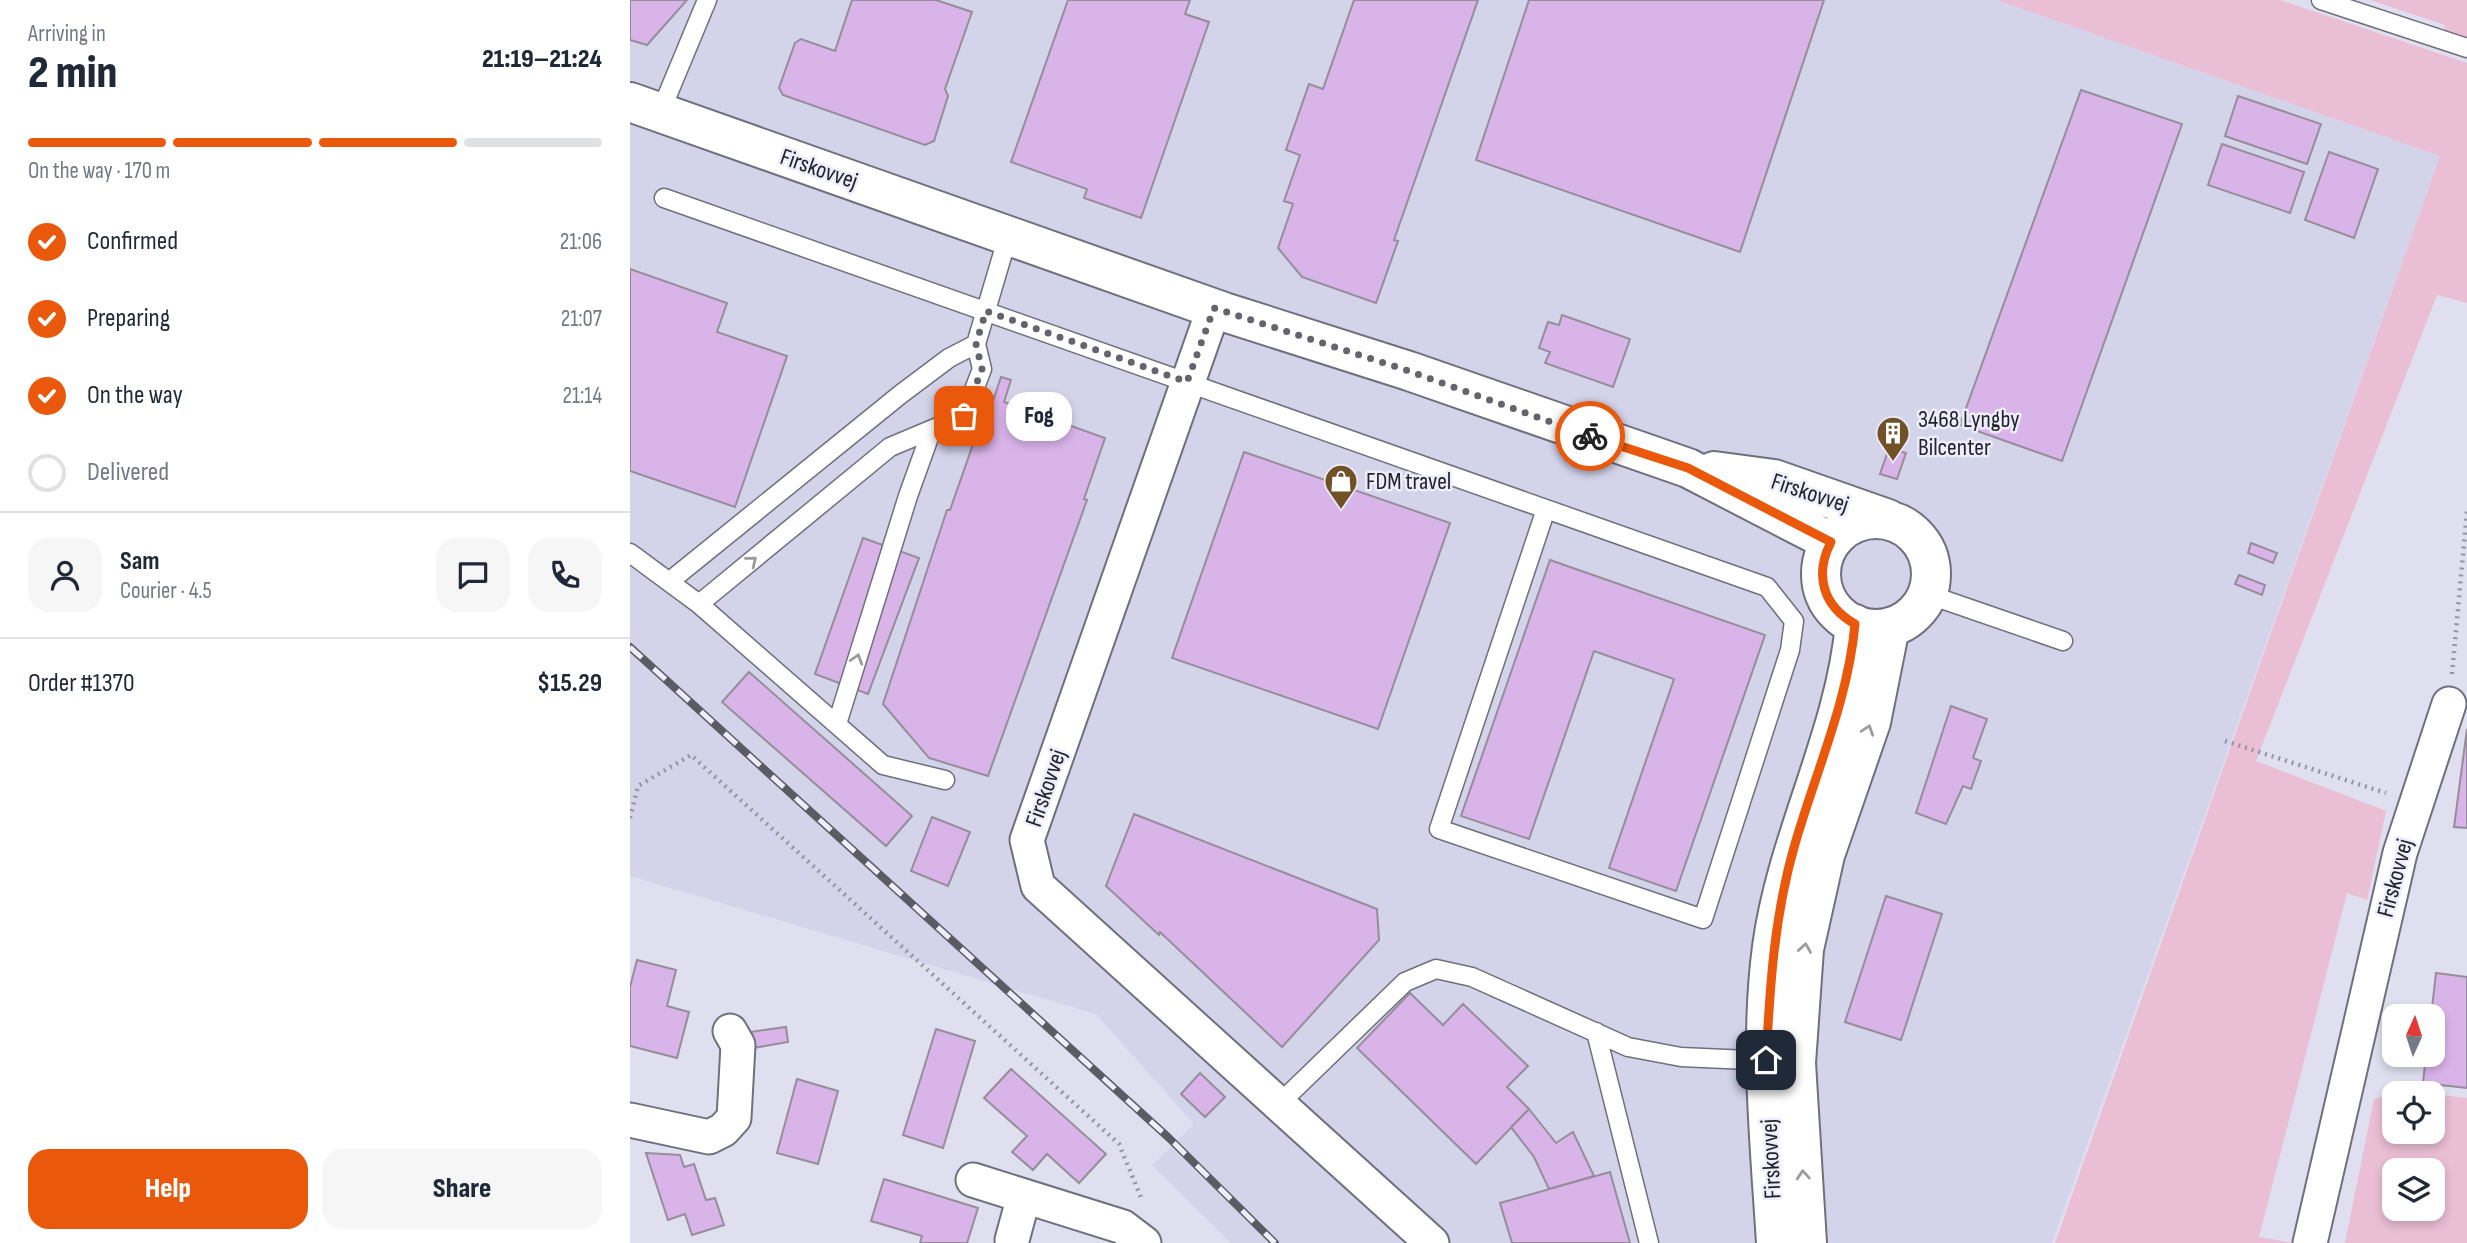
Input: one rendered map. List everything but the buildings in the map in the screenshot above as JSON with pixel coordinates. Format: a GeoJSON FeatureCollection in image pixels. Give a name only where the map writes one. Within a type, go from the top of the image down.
{"type":"FeatureCollection","features":[{"type":"Feature","properties":{"kind":"street","name":"Firskovvej"},"geometry":{"type":"LineString","coordinates":[[645,107],[1214,308],[1409,371],[1688,468],[1831,542]]}},
{"type":"Feature","properties":{"kind":"street","name":"Firskovvej"},"geometry":{"type":"LineString","coordinates":[[1214,308],[1027,840],[1038,886],[1432,1243]]}},
{"type":"Feature","properties":{"kind":"street","name":"Firskovvej"},"geometry":{"type":"LineString","coordinates":[[1688,468],[1774,479],[1889,520]]}},
{"type":"Feature","properties":{"kind":"street"},"geometry":{"type":"LineString","coordinates":[[1889,520],[1913,533],[1928,554],[1931,581],[1927,594],[1919,608],[1906,620],[1873,626],[1841,616],[1823,589],[1824,556],[1831,542],[1843,530],[1857,522],[1889,520]]}},
{"type":"Feature","properties":{"kind":"street","name":"Firskovvej"},"geometry":{"type":"LineString","coordinates":[[1807,1243],[1781,1062],[1772,946],[1794,847],[1851,669],[1873,626]]}},
{"type":"Feature","properties":{"kind":"street","name":"Firskovvej"},"geometry":{"type":"LineString","coordinates":[[2310,1243],[2394,879],[2449,704]]}},
{"type":"Feature","properties":{"kind":"street"},"geometry":{"type":"LineString","coordinates":[[630,1120],[709,1137],[723,1130],[734,1118],[738,1045],[730,1031]]}},
{"type":"Feature","properties":{"kind":"street","name":"Firskovvej"},"geometry":{"type":"LineString","coordinates":[[1776,1243],[1781,1062]]}},
{"type":"Feature","properties":{"kind":"street"},"geometry":{"type":"LineString","coordinates":[[973,1180],[1123,1227],[1143,1243]]}},
{"type":"Feature","properties":{"kind":"street"},"geometry":{"type":"LineString","coordinates":[[1012,1240],[1024,1196]]}},
{"type":"Feature","properties":{"kind":"lane"},"geometry":{"type":"LineString","coordinates":[[645,107],[707,0]]}},
{"type":"Feature","properties":{"kind":"lane"},"geometry":{"type":"LineString","coordinates":[[2321,0],[2467,48]]}},
{"type":"Feature","properties":{"kind":"lane"},"geometry":{"type":"LineString","coordinates":[[664,198],[986,311],[1767,587],[1794,621],[1790,650],[1703,919],[1439,829],[1546,509]]}},
{"type":"Feature","properties":{"kind":"lane"},"geometry":{"type":"LineString","coordinates":[[699,604],[890,447],[932,432],[964,416],[982,369],[976,344],[1009,236]]}},
{"type":"Feature","properties":{"kind":"lane"},"geometry":{"type":"LineString","coordinates":[[670,581],[901,394],[949,358],[976,344]]}},
{"type":"Feature","properties":{"kind":"lane"},"geometry":{"type":"LineString","coordinates":[[837,724],[908,496],[932,432]]}},
{"type":"Feature","properties":{"kind":"lane"},"geometry":{"type":"LineString","coordinates":[[630,553],[699,604],[883,765],[945,780]]}},
{"type":"Feature","properties":{"kind":"lane"},"geometry":{"type":"LineString","coordinates":[[1927,594],[2063,641]]}},
{"type":"Feature","properties":{"kind":"lane"},"geometry":{"type":"LineString","coordinates":[[1279,1104],[1405,982],[1436,969],[1472,976],[1629,1047],[1681,1057],[1781,1062]]}},
{"type":"Feature","properties":{"kind":"lane"},"geometry":{"type":"LineString","coordinates":[[1596,1032],[1649,1243]]}},
{"type":"Feature","properties":{"kind":"path"},"geometry":{"type":"LineString","coordinates":[[2449,704],[2467,511]]}},
{"type":"Feature","properties":{"kind":"path"},"geometry":{"type":"LineString","coordinates":[[2225,741],[2337,779],[2417,801]]}},
{"type":"Feature","properties":{"kind":"path"},"geometry":{"type":"LineString","coordinates":[[630,818],[638,786],[691,755],[1119,1144],[1145,1208]]}},
{"type":"Feature","properties":{"kind":"shaded area"},"geometry":{"type":"Polygon","coordinates":[[[630,0],[1997,0],[2440,156],[2052,1243],[1231,1243],[1152,1165],[1194,1124],[1096,1014],[630,876],[630,0]]]}},
{"type":"Feature","properties":{"kind":"shaded area"},"geometry":{"type":"Polygon","coordinates":[[[1997,0],[2280,0],[2467,63],[2467,303],[2437,295],[2256,761],[2386,811],[2367,900],[2347,893],[2259,1237],[2294,1243],[2055,1243],[2440,156],[1997,0]]]}},
{"type":"Feature","properties":{"kind":"shaded area"},"geometry":{"type":"Polygon","coordinates":[[[2370,0],[2467,0],[2467,57],[2442,41],[2445,25],[2370,0]]]}},
{"type":"Feature","properties":{"kind":"shaded area"},"geometry":{"type":"Polygon","coordinates":[[[2445,1095],[2467,1098],[2467,1243],[2345,1243],[2374,1099],[2382,1097],[2382,1144],[2445,1144],[2445,1095]]]}},
{"type":"Feature","properties":{"kind":"railway"},"geometry":{"type":"LineString","coordinates":[[630,647],[1169,1138],[1275,1243]]}},
{"type":"Feature","properties":{"kind":"way so far"},"geometry":{"type":"LineString","coordinates":[[964,416],[982,369],[976,344],[986,311],[1187,382],[1214,308],[1409,371],[1590,436]]}},
{"type":"Feature","properties":{"kind":"place","name":"Fog"},"geometry":{"type":"Point","coordinates":[964,416]}},
{"type":"Feature","properties":{"kind":"place","name":"3468 Lyngby Bilcenter"},"geometry":{"type":"Point","coordinates":[1893,463]}},
{"type":"Feature","properties":{"kind":"place","name":"FDM travel"},"geometry":{"type":"Point","coordinates":[1341,511]}},
{"type":"Feature","properties":{"kind":"route"},"geometry":{"type":"LineString","coordinates":[[1590,436],[1688,468],[1831,542],[1824,556],[1821,572],[1823,589],[1830,604],[1841,616],[1855,624],[1851,669],[1794,847],[1772,946],[1766,1060]]}}]}
